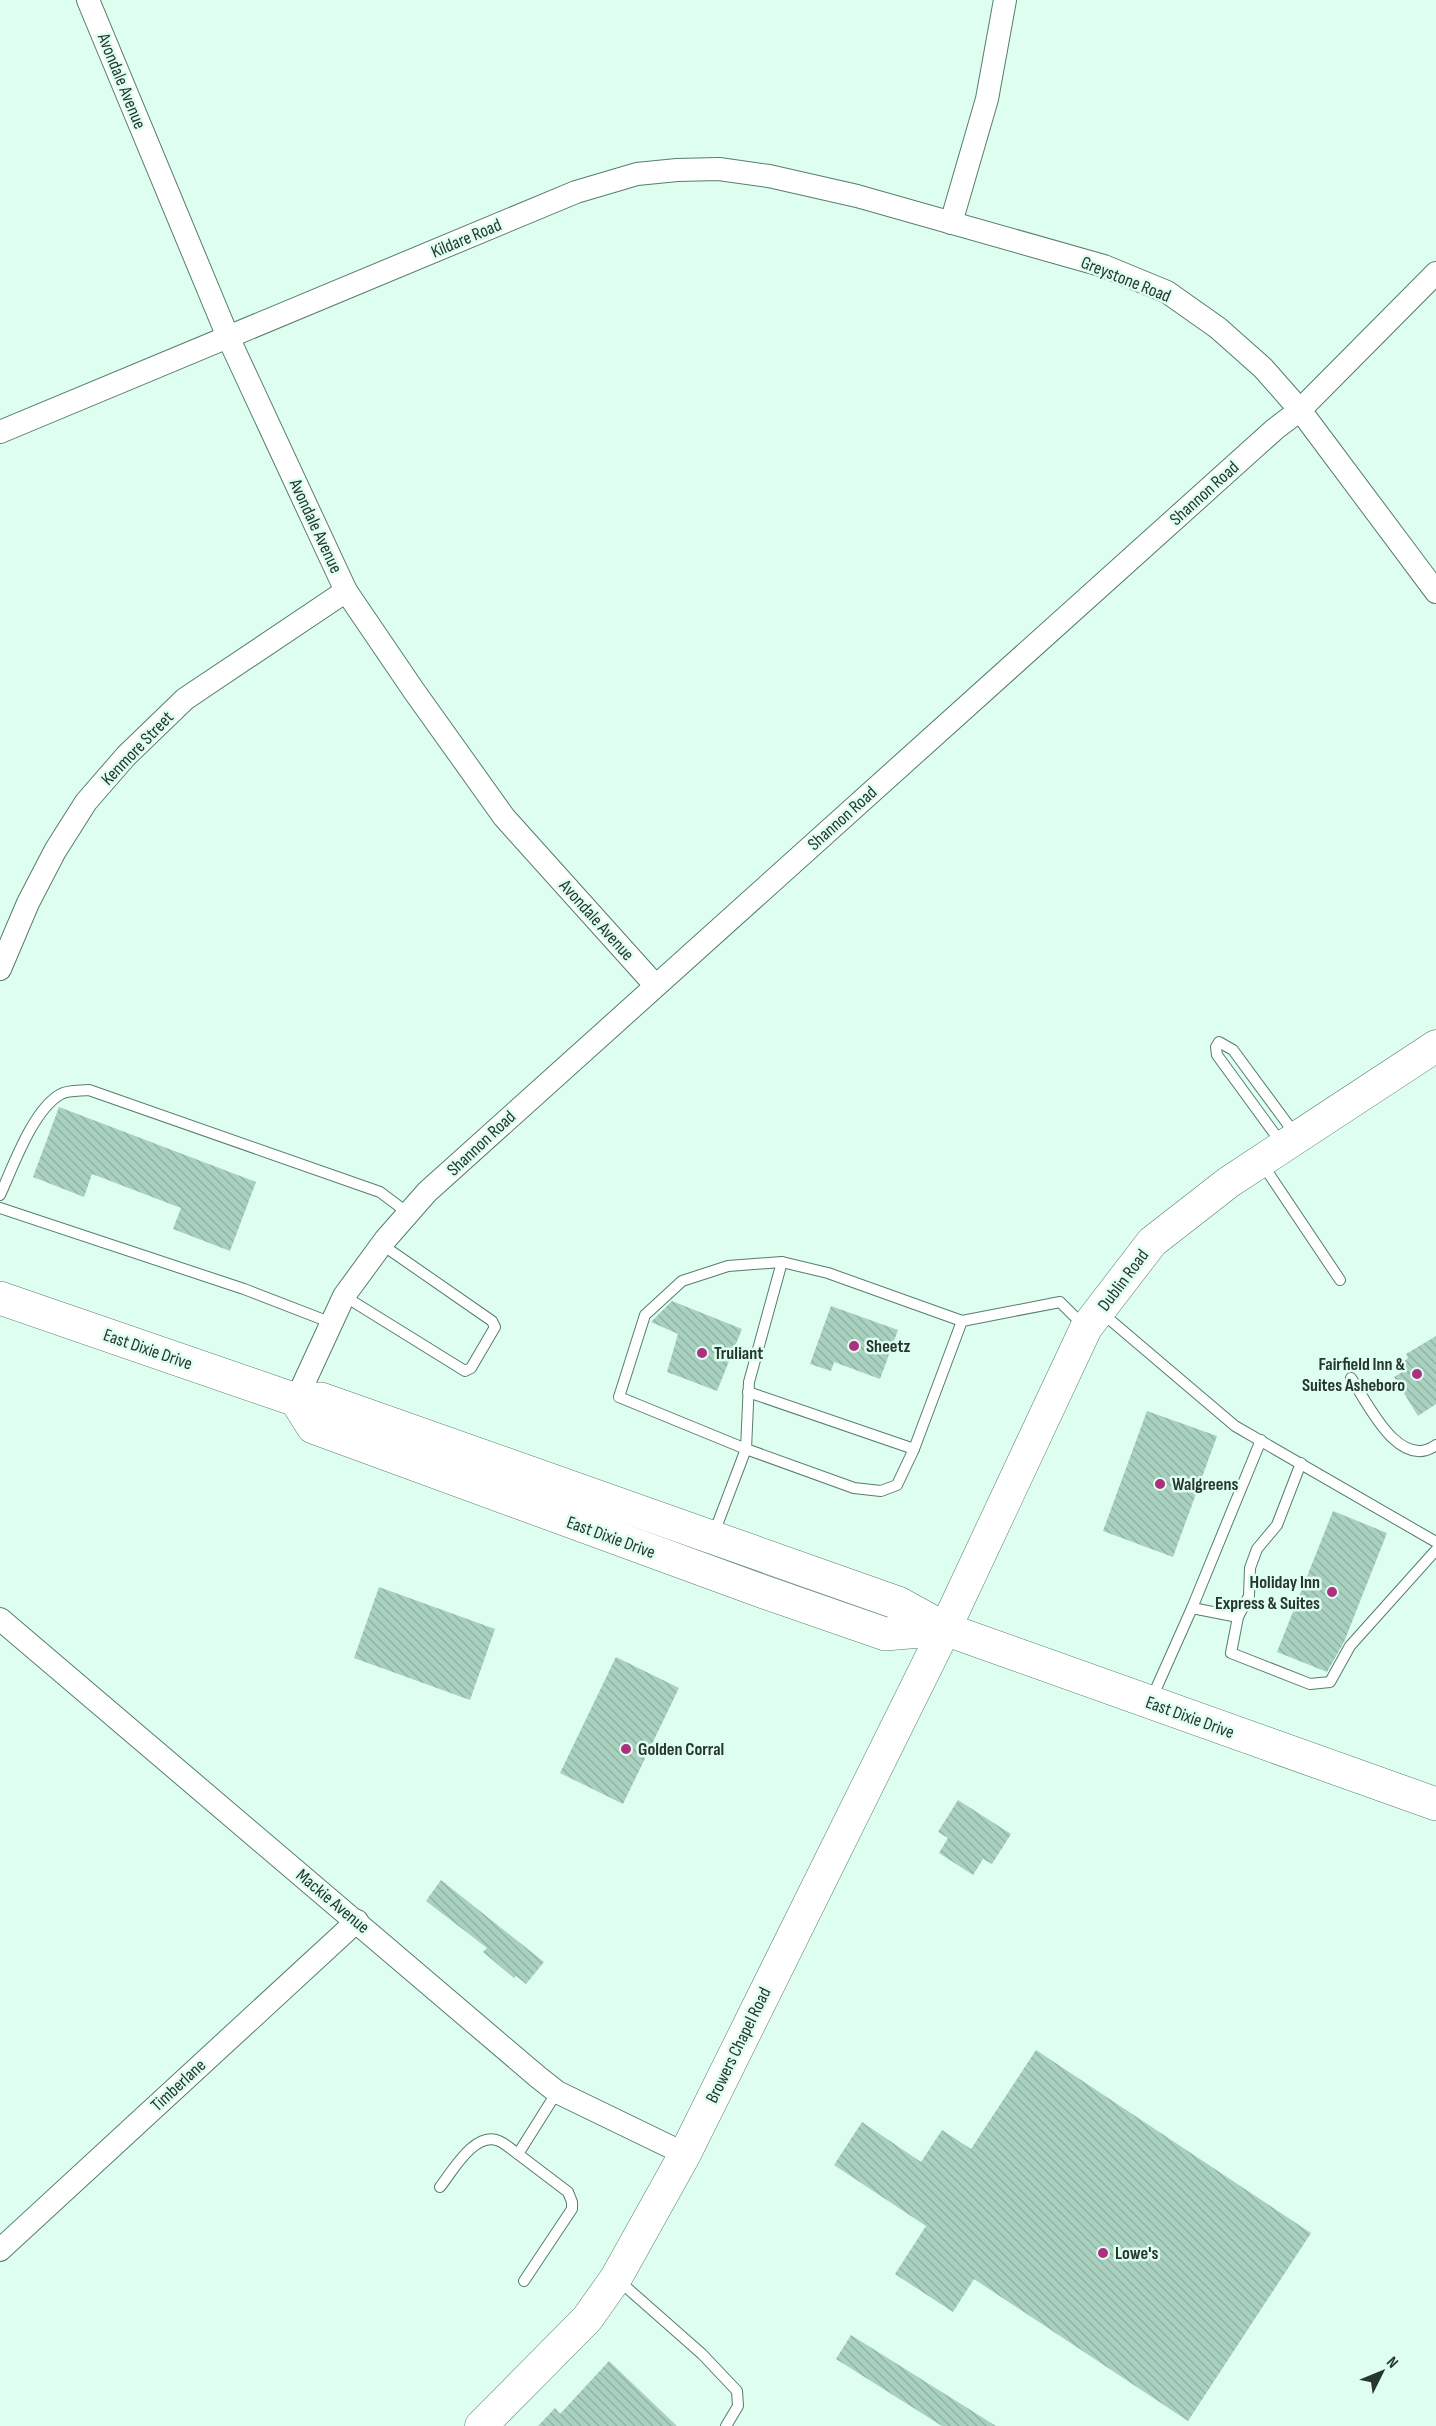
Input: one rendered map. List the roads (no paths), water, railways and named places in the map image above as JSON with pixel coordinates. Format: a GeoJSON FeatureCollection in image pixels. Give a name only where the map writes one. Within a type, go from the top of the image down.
{"type":"FeatureCollection","features":[{"type":"Feature","properties":{"kind":"main road","name":"East Dixie Drive"},"geometry":{"type":"LineString","coordinates":[[0,1298],[296,1400],[321,1399],[713,1536],[898,1603],[945,1629],[1436,1804]]}},
{"type":"Feature","properties":{"kind":"main road","name":"East Dixie Drive"},"geometry":{"type":"LineString","coordinates":[[296,1400],[313,1428],[764,1592],[885,1634],[945,1629]]}},
{"type":"Feature","properties":{"kind":"street","name":"Avondale Avenue"},"geometry":{"type":"LineString","coordinates":[[88,0],[228,337],[346,591],[504,817],[655,985]]}},
{"type":"Feature","properties":{"kind":"street"},"geometry":{"type":"LineString","coordinates":[[951,222],[987,99],[1005,0]]}},
{"type":"Feature","properties":{"kind":"street","name":"Kildare Road"},"geometry":{"type":"LineString","coordinates":[[0,432],[576,192],[637,174],[718,169],[769,176],[951,222]]}},
{"type":"Feature","properties":{"kind":"street","name":"Greystone Road"},"geometry":{"type":"LineString","coordinates":[[951,222],[1104,266],[1167,292],[1218,328],[1263,368],[1299,410],[1436,592]]}},
{"type":"Feature","properties":{"kind":"street","name":"Shannon Road"},"geometry":{"type":"LineString","coordinates":[[296,1400],[344,1296],[381,1244],[427,1192],[655,985],[1275,429],[1299,410],[1436,273]]}},
{"type":"Feature","properties":{"kind":"street","name":"Kenmore Street"},"geometry":{"type":"LineString","coordinates":[[0,969],[28,903],[55,851],[86,802],[126,756],[185,699],[346,591]]}},
{"type":"Feature","properties":{"kind":"street","name":"Dublin Road"},"geometry":{"type":"LineString","coordinates":[[945,1629],[1093,1320],[1152,1242],[1229,1182],[1436,1046]]}},
{"type":"Feature","properties":{"kind":"street","name":"Mackie Avenue"},"geometry":{"type":"LineString","coordinates":[[0,1619],[557,2091],[685,2154]]}},
{"type":"Feature","properties":{"kind":"street","name":"Browers Chapel Road"},"geometry":{"type":"LineString","coordinates":[[481,2426],[587,2319],[616,2278],[685,2154],[945,1629]]}},
{"type":"Feature","properties":{"kind":"street","name":"Timberlane"},"geometry":{"type":"LineString","coordinates":[[0,2250],[357,1921]]}},
{"type":"Feature","properties":{"kind":"lane"},"geometry":{"type":"LineString","coordinates":[[1281,1149],[1217,1055],[1216,1047],[1219,1042],[1233,1050],[1281,1149],[1340,1280]]}},
{"type":"Feature","properties":{"kind":"lane"},"geometry":{"type":"LineString","coordinates":[[0,1195],[27,1134],[50,1102],[63,1093],[88,1090],[380,1192],[408,1213]]}},
{"type":"Feature","properties":{"kind":"lane"},"geometry":{"type":"LineString","coordinates":[[0,1208],[244,1289],[332,1323]]}},
{"type":"Feature","properties":{"kind":"lane"},"geometry":{"type":"LineString","coordinates":[[344,1296],[465,1371],[471,1368],[495,1327],[492,1321],[381,1244]]}},
{"type":"Feature","properties":{"kind":"lane"},"geometry":{"type":"LineString","coordinates":[[962,1321],[914,1449],[897,1485],[881,1491],[854,1488],[746,1449],[619,1397],[645,1315],[682,1281],[728,1266],[782,1262],[828,1273],[962,1321],[1060,1302],[1093,1320],[1235,1426],[1436,1542]]}},
{"type":"Feature","properties":{"kind":"lane"},"geometry":{"type":"LineString","coordinates":[[713,1536],[746,1449],[749,1382],[782,1262]]}},
{"type":"Feature","properties":{"kind":"lane"},"geometry":{"type":"LineString","coordinates":[[1351,1378],[1390,1438],[1406,1449],[1420,1452],[1435,1448]]}},
{"type":"Feature","properties":{"kind":"lane"},"geometry":{"type":"LineString","coordinates":[[748,1392],[914,1449]]}},
{"type":"Feature","properties":{"kind":"lane"},"geometry":{"type":"LineString","coordinates":[[1150,1702],[1192,1608],[1261,1440]]}},
{"type":"Feature","properties":{"kind":"lane"},"geometry":{"type":"LineString","coordinates":[[1301,1463],[1277,1524],[1257,1549],[1250,1568],[1249,1596],[1238,1617],[1231,1653],[1310,1684],[1330,1682],[1350,1646],[1436,1550]]}},
{"type":"Feature","properties":{"kind":"lane"},"geometry":{"type":"LineString","coordinates":[[1192,1608],[1238,1617]]}},
{"type":"Feature","properties":{"kind":"lane"},"geometry":{"type":"LineString","coordinates":[[518,2154],[557,2091]]}},
{"type":"Feature","properties":{"kind":"lane"},"geometry":{"type":"LineString","coordinates":[[440,2187],[469,2148],[487,2139],[497,2140],[568,2192],[572,2209],[524,2281]]}},
{"type":"Feature","properties":{"kind":"lane"},"geometry":{"type":"LineString","coordinates":[[616,2278],[702,2354],[737,2391],[738,2406],[727,2425]]}},
{"type":"Feature","properties":{"kind":"place","name":"Sheetz"},"geometry":{"type":"Point","coordinates":[854,1346]}},
{"type":"Feature","properties":{"kind":"place","name":"Truliant"},"geometry":{"type":"Point","coordinates":[702,1353]}},
{"type":"Feature","properties":{"kind":"place","name":"Fairfield Inn & Suites Asheboro"},"geometry":{"type":"Point","coordinates":[1417,1374]}},
{"type":"Feature","properties":{"kind":"place","name":"Walgreens"},"geometry":{"type":"Point","coordinates":[1160,1484]}},
{"type":"Feature","properties":{"kind":"place","name":"Holiday Inn Express & Suites"},"geometry":{"type":"Point","coordinates":[1332,1592]}},
{"type":"Feature","properties":{"kind":"place","name":"Golden Corral"},"geometry":{"type":"Point","coordinates":[626,1749]}},
{"type":"Feature","properties":{"kind":"place","name":"Lowe's"},"geometry":{"type":"Point","coordinates":[1103,2253]}}]}
